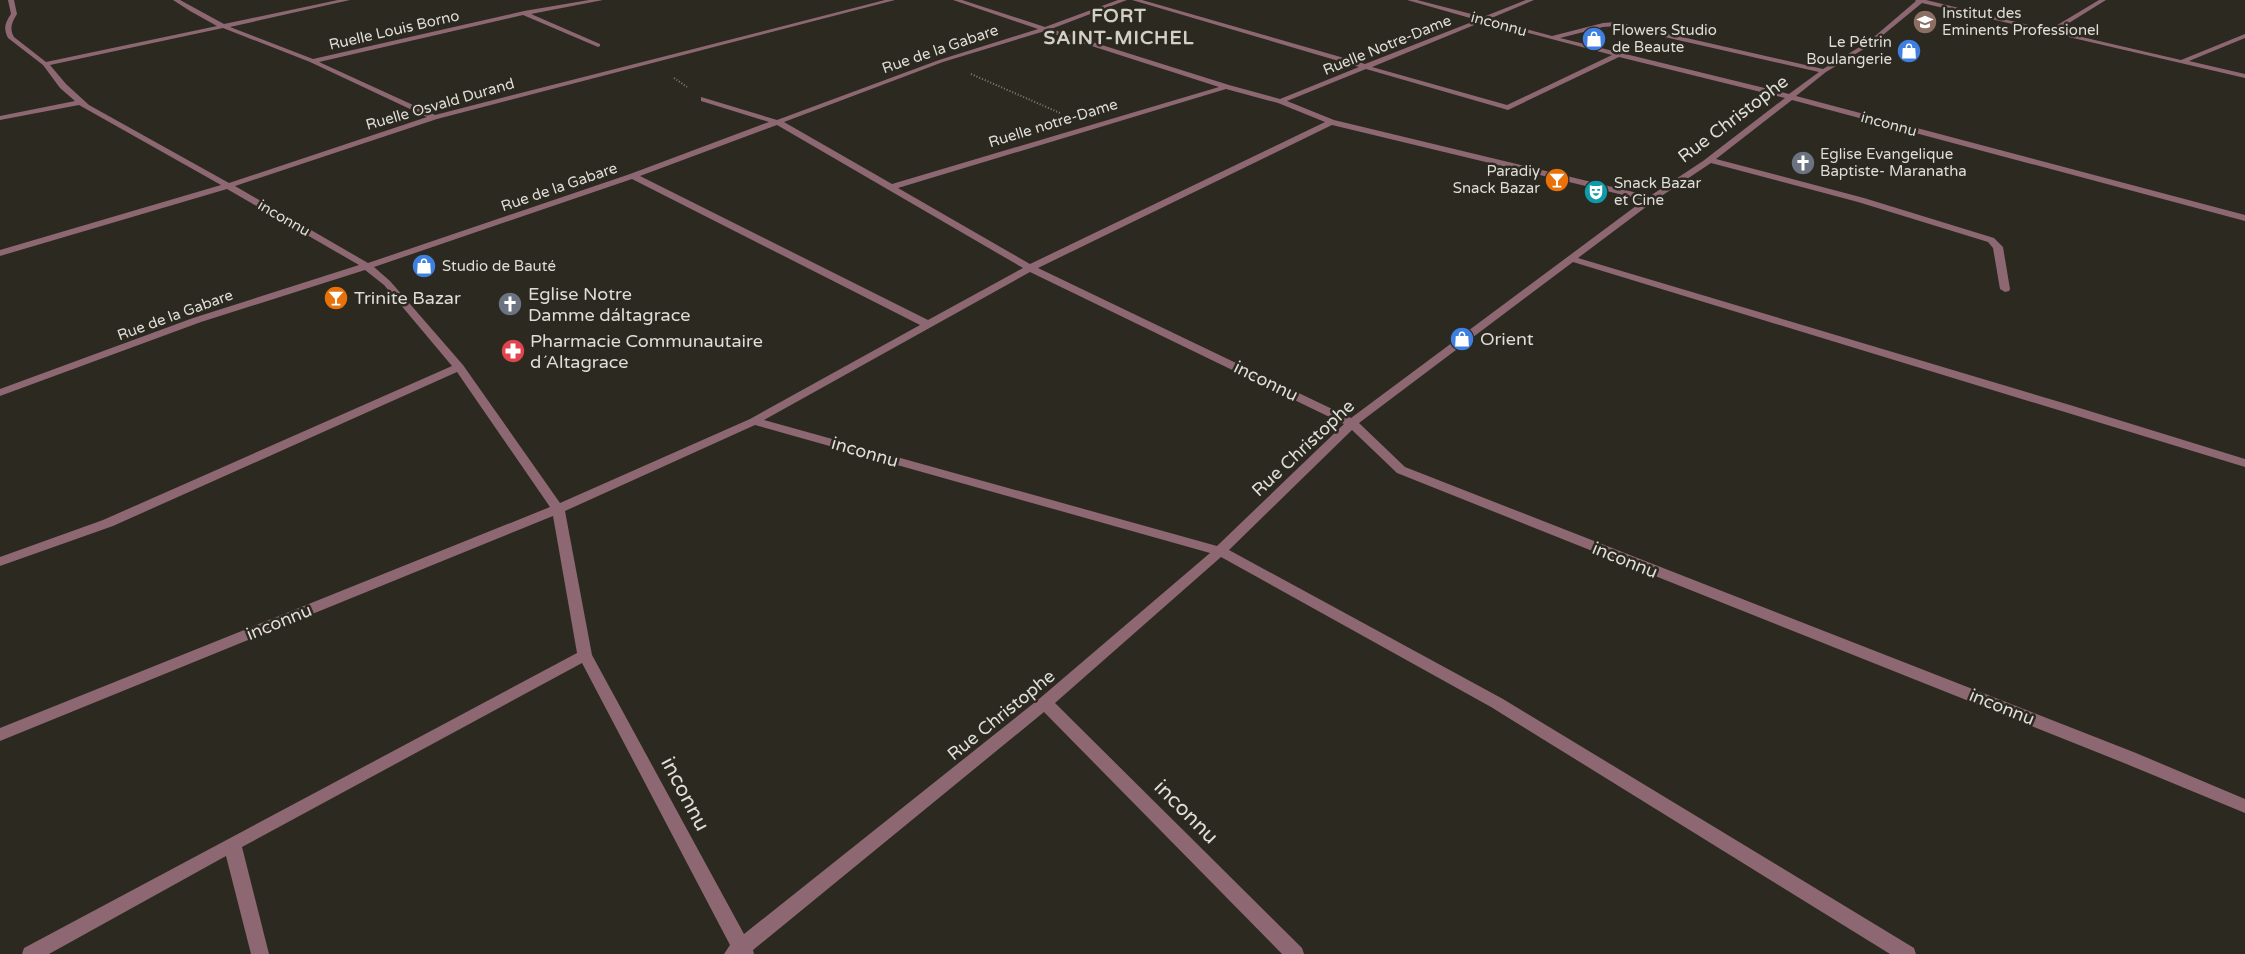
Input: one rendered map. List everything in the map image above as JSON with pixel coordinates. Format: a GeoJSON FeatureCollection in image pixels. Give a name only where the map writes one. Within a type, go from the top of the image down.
{"type":"FeatureCollection","features":[{"type":"Feature","properties":{"kind":"street","name":"inconnu"},"geometry":{"type":"LineString","coordinates":[[11,0],[14,14],[8,23],[8,32],[12,38],[45,64],[62,86],[86,107],[367,266],[388,283],[459,367],[558,509],[585,655],[740,952]]}},
{"type":"Feature","properties":{"kind":"street"},"geometry":{"type":"LineString","coordinates":[[176,0],[199,15],[222,26],[312,61],[434,118]]}},
{"type":"Feature","properties":{"kind":"street"},"geometry":{"type":"LineString","coordinates":[[45,64],[348,0]]}},
{"type":"Feature","properties":{"kind":"street","name":"Ruelle Louis Borno"},"geometry":{"type":"LineString","coordinates":[[312,61],[524,14],[600,0]]}},
{"type":"Feature","properties":{"kind":"street","name":"Ruelle Osvald Durand"},"geometry":{"type":"LineString","coordinates":[[0,252],[228,186],[434,118],[892,0]]}},
{"type":"Feature","properties":{"kind":"street"},"geometry":{"type":"LineString","coordinates":[[956,0],[1226,87],[1281,101],[1332,122],[1650,200]]}},
{"type":"Feature","properties":{"kind":"street","name":"Rue de la Gabare"},"geometry":{"type":"LineString","coordinates":[[0,393],[197,320],[367,266],[633,176],[941,61],[1044,29],[1124,0]]}},
{"type":"Feature","properties":{"kind":"street"},"geometry":{"type":"LineString","coordinates":[[1135,0],[1508,108],[1618,55]]}},
{"type":"Feature","properties":{"kind":"street","name":"inconnu"},"geometry":{"type":"LineString","coordinates":[[1410,0],[1618,55],[1791,97],[2245,218]]}},
{"type":"Feature","properties":{"kind":"street","name":"Ruelle Notre-Dame"},"geometry":{"type":"LineString","coordinates":[[1281,101],[1531,0]]}},
{"type":"Feature","properties":{"kind":"street"},"geometry":{"type":"LineString","coordinates":[[1921,0],[2050,32],[2245,76]]}},
{"type":"Feature","properties":{"kind":"street","name":"Rue Christophe"},"geometry":{"type":"LineString","coordinates":[[740,952],[1045,703],[1220,551],[1352,423],[1650,200],[1710,160],[1824,71],[1870,42],[1921,0]]}},
{"type":"Feature","properties":{"kind":"street"},"geometry":{"type":"LineString","coordinates":[[2050,32],[2103,0]]}},
{"type":"Feature","properties":{"kind":"street"},"geometry":{"type":"LineString","coordinates":[[524,14],[598,45]]}},
{"type":"Feature","properties":{"kind":"street"},"geometry":{"type":"LineString","coordinates":[[1552,38],[1603,24],[1616,24],[1824,71]]}},
{"type":"Feature","properties":{"kind":"street"},"geometry":{"type":"LineString","coordinates":[[2181,62],[2245,36]]}},
{"type":"Feature","properties":{"kind":"street","name":"Ruelle notre-Dame"},"geometry":{"type":"LineString","coordinates":[[889,188],[1090,126],[1226,87]]}},
{"type":"Feature","properties":{"kind":"street","name":"inconnu"},"geometry":{"type":"LineString","coordinates":[[704,99],[779,123],[1030,268],[1352,423],[1401,470],[1679,582],[2130,758],[2245,806]]}},
{"type":"Feature","properties":{"kind":"street"},"geometry":{"type":"LineString","coordinates":[[0,118],[82,102]]}},
{"type":"Feature","properties":{"kind":"street","name":"inconnu"},"geometry":{"type":"LineString","coordinates":[[0,735],[558,509],[754,421],[1030,268],[1332,122]]}},
{"type":"Feature","properties":{"kind":"street"},"geometry":{"type":"LineString","coordinates":[[1710,160],[1861,200],[1991,240],[1998,247],[2005,289]]}},
{"type":"Feature","properties":{"kind":"street"},"geometry":{"type":"LineString","coordinates":[[633,176],[927,324]]}},
{"type":"Feature","properties":{"kind":"street"},"geometry":{"type":"LineString","coordinates":[[1572,259],[2066,407],[2245,464]]}},
{"type":"Feature","properties":{"kind":"street"},"geometry":{"type":"LineString","coordinates":[[0,562],[108,523],[459,367]]}},
{"type":"Feature","properties":{"kind":"street","name":"inconnu"},"geometry":{"type":"LineString","coordinates":[[754,421],[1220,551],[1497,703],[1907,954]]}},
{"type":"Feature","properties":{"kind":"street"},"geometry":{"type":"LineString","coordinates":[[31,954],[585,655]]}},
{"type":"Feature","properties":{"kind":"street","name":"inconnu"},"geometry":{"type":"LineString","coordinates":[[1045,703],[1295,954]]}},
{"type":"Feature","properties":{"kind":"street"},"geometry":{"type":"LineString","coordinates":[[232,844],[260,954]]}},
{"type":"Feature","properties":{"kind":"path"},"geometry":{"type":"LineString","coordinates":[[941,61],[1090,126]]}},
{"type":"Feature","properties":{"kind":"place","name":"Institut des Eminents Professionel"},"geometry":{"type":"Point","coordinates":[1925,22]}},
{"type":"Feature","properties":{"kind":"place","name":"Flowers Studio de Beaute"},"geometry":{"type":"Point","coordinates":[1594,39]}},
{"type":"Feature","properties":{"kind":"place","name":"Le Pétrin Boulangerie"},"geometry":{"type":"Point","coordinates":[1909,51]}},
{"type":"Feature","properties":{"kind":"place","name":"Eglise Evangelique Baptiste- Maranatha"},"geometry":{"type":"Point","coordinates":[1803,163]}},
{"type":"Feature","properties":{"kind":"place","name":"Paradiy Snack Bazar"},"geometry":{"type":"Point","coordinates":[1557,180]}},
{"type":"Feature","properties":{"kind":"place","name":"Snack Bazar et Cine"},"geometry":{"type":"Point","coordinates":[1596,192]}},
{"type":"Feature","properties":{"kind":"place","name":"Studio de Bauté"},"geometry":{"type":"Point","coordinates":[424,266]}},
{"type":"Feature","properties":{"kind":"place","name":"Trinite Bazar"},"geometry":{"type":"Point","coordinates":[336,298]}},
{"type":"Feature","properties":{"kind":"place","name":"Eglise Notre Damme dáltagrace"},"geometry":{"type":"Point","coordinates":[510,304]}},
{"type":"Feature","properties":{"kind":"place","name":"Orient"},"geometry":{"type":"Point","coordinates":[1462,339]}},
{"type":"Feature","properties":{"kind":"place","name":"Pharmacie Communautaire d´Altagrace"},"geometry":{"type":"Point","coordinates":[513,351]}},
{"type":"Feature","properties":{"kind":"district","name":"FORT SAINT-MICHEL"},"geometry":{"type":"Point","coordinates":[1119,27]}}]}
